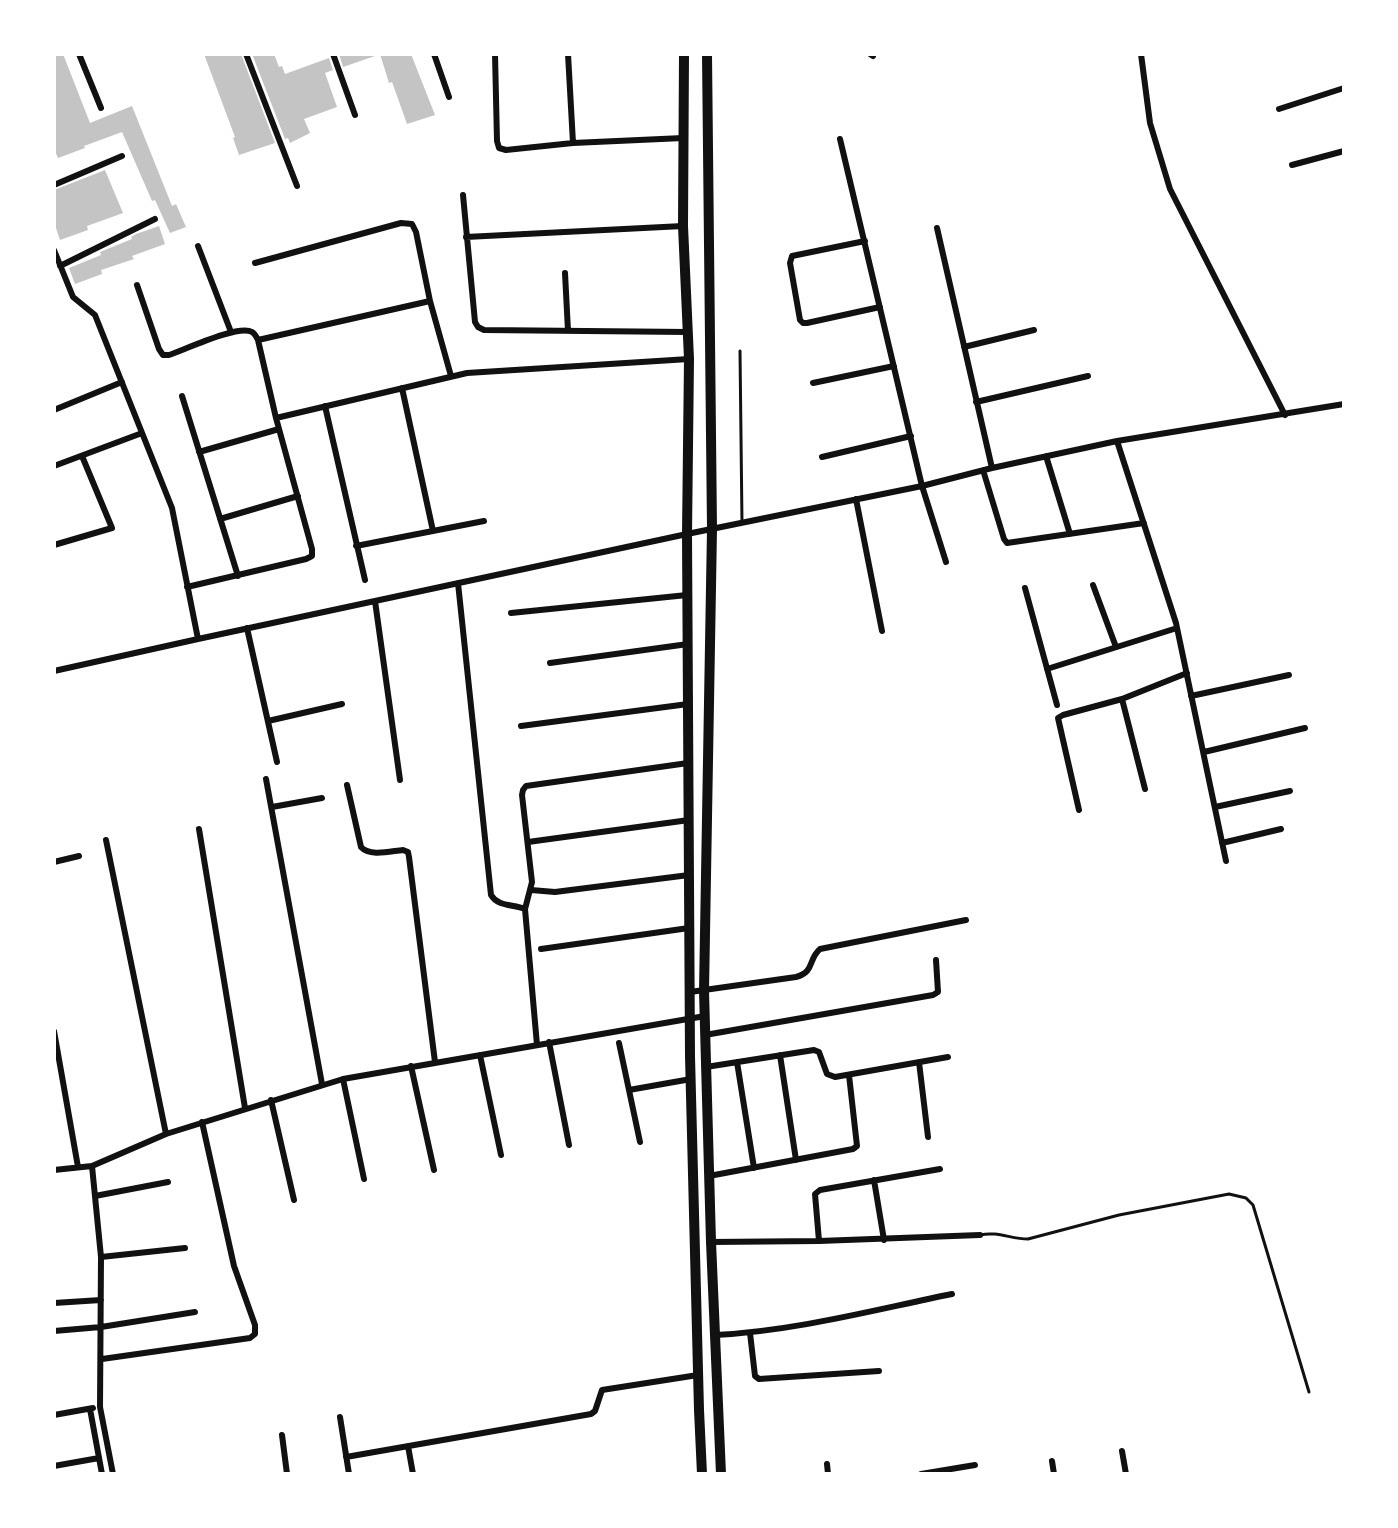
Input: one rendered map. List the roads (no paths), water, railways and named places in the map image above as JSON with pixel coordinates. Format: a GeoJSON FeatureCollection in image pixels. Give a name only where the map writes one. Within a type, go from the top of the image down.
{"type":"FeatureCollection","features":[{"type":"Feature","properties":{"kind":"highway"},"geometry":{"type":"LineString","coordinates":[[684,54],[683,226],[688,359],[690,1017],[702,1474]]}},
{"type":"Feature","properties":{"kind":"highway"},"geometry":{"type":"LineString","coordinates":[[707,54],[712,529],[704,991],[711,1242],[721,1474]]}},
{"type":"Feature","properties":{"kind":"street"},"geometry":{"type":"LineString","coordinates":[[79,54],[101,108]]}},
{"type":"Feature","properties":{"kind":"street"},"geometry":{"type":"LineString","coordinates":[[246,54],[297,186]]}},
{"type":"Feature","properties":{"kind":"street"},"geometry":{"type":"LineString","coordinates":[[333,54],[355,115]]}},
{"type":"Feature","properties":{"kind":"street"},"geometry":{"type":"LineString","coordinates":[[434,54],[449,97]]}},
{"type":"Feature","properties":{"kind":"street"},"geometry":{"type":"LineString","coordinates":[[495,54],[497,141],[500,148],[506,150],[573,143],[683,138]]}},
{"type":"Feature","properties":{"kind":"street"},"geometry":{"type":"LineString","coordinates":[[568,54],[573,143]]}},
{"type":"Feature","properties":{"kind":"street"},"geometry":{"type":"LineString","coordinates":[[1141,54],[1150,123],[1168,182],[1285,415]]}},
{"type":"Feature","properties":{"kind":"street"},"geometry":{"type":"LineString","coordinates":[[1279,109],[1344,88]]}},
{"type":"Feature","properties":{"kind":"street"},"geometry":{"type":"LineString","coordinates":[[840,139],[922,486],[946,562]]}},
{"type":"Feature","properties":{"kind":"street"},"geometry":{"type":"LineString","coordinates":[[1292,165],[1344,151]]}},
{"type":"Feature","properties":{"kind":"street"},"geometry":{"type":"LineString","coordinates":[[54,185],[122,156]]}},
{"type":"Feature","properties":{"kind":"street"},"geometry":{"type":"LineString","coordinates":[[463,195],[475,322],[478,327],[484,330],[687,332]]}},
{"type":"Feature","properties":{"kind":"street"},"geometry":{"type":"LineString","coordinates":[[60,266],[155,219]]}},
{"type":"Feature","properties":{"kind":"street"},"geometry":{"type":"LineString","coordinates":[[255,263],[401,223],[412,224],[416,232],[430,301],[451,376]]}},
{"type":"Feature","properties":{"kind":"street"},"geometry":{"type":"LineString","coordinates":[[466,237],[683,226]]}},
{"type":"Feature","properties":{"kind":"street"},"geometry":{"type":"LineString","coordinates":[[937,228],[992,468]]}},
{"type":"Feature","properties":{"kind":"street"},"geometry":{"type":"LineString","coordinates":[[865,241],[792,256],[790,263],[800,320],[807,323],[880,307]]}},
{"type":"Feature","properties":{"kind":"street"},"geometry":{"type":"LineString","coordinates":[[198,246],[231,333]]}},
{"type":"Feature","properties":{"kind":"street"},"geometry":{"type":"LineString","coordinates":[[54,250],[73,297],[95,315],[171,508],[198,639]]}},
{"type":"Feature","properties":{"kind":"street"},"geometry":{"type":"LineString","coordinates":[[566,273],[568,331]]}},
{"type":"Feature","properties":{"kind":"street"},"geometry":{"type":"LineString","coordinates":[[137,285],[163,355],[245,330],[253,333],[258,340],[276,418],[312,549],[312,556],[306,559],[187,587]]}},
{"type":"Feature","properties":{"kind":"street"},"geometry":{"type":"LineString","coordinates":[[258,340],[430,301]]}},
{"type":"Feature","properties":{"kind":"street"},"geometry":{"type":"LineString","coordinates":[[964,347],[1034,330]]}},
{"type":"Feature","properties":{"kind":"street"},"geometry":{"type":"LineString","coordinates":[[276,418],[467,373],[688,359]]}},
{"type":"Feature","properties":{"kind":"street"},"geometry":{"type":"LineString","coordinates":[[813,383],[894,366]]}},
{"type":"Feature","properties":{"kind":"street"},"geometry":{"type":"LineString","coordinates":[[976,402],[1088,376]]}},
{"type":"Feature","properties":{"kind":"street"},"geometry":{"type":"LineString","coordinates":[[55,408],[122,382]]}},
{"type":"Feature","properties":{"kind":"street"},"geometry":{"type":"LineString","coordinates":[[402,388],[433,531]]}},
{"type":"Feature","properties":{"kind":"street"},"geometry":{"type":"LineString","coordinates":[[182,396],[238,576]]}},
{"type":"Feature","properties":{"kind":"street"},"geometry":{"type":"LineString","coordinates":[[54,672],[247,628],[922,486],[983,470],[1117,441],[1344,404]]}},
{"type":"Feature","properties":{"kind":"street"},"geometry":{"type":"LineString","coordinates":[[325,406],[365,580]]}},
{"type":"Feature","properties":{"kind":"street"},"geometry":{"type":"LineString","coordinates":[[199,452],[279,429]]}},
{"type":"Feature","properties":{"kind":"street"},"geometry":{"type":"LineString","coordinates":[[54,466],[142,433]]}},
{"type":"Feature","properties":{"kind":"street"},"geometry":{"type":"LineString","coordinates":[[822,457],[911,436]]}},
{"type":"Feature","properties":{"kind":"street"},"geometry":{"type":"LineString","coordinates":[[1117,441],[1177,628],[1226,861]]}},
{"type":"Feature","properties":{"kind":"street"},"geometry":{"type":"LineString","coordinates":[[54,545],[111,528],[82,456]]}},
{"type":"Feature","properties":{"kind":"street"},"geometry":{"type":"LineString","coordinates":[[1046,456],[1070,534]]}},
{"type":"Feature","properties":{"kind":"street"},"geometry":{"type":"LineString","coordinates":[[983,470],[1007,543],[1144,523]]}},
{"type":"Feature","properties":{"kind":"street"},"geometry":{"type":"LineString","coordinates":[[220,519],[298,496]]}},
{"type":"Feature","properties":{"kind":"street"},"geometry":{"type":"LineString","coordinates":[[856,500],[882,631]]}},
{"type":"Feature","properties":{"kind":"street"},"geometry":{"type":"LineString","coordinates":[[356,546],[484,521]]}},
{"type":"Feature","properties":{"kind":"street"},"geometry":{"type":"LineString","coordinates":[[458,583],[491,895],[499,903],[525,909]]}},
{"type":"Feature","properties":{"kind":"street"},"geometry":{"type":"LineString","coordinates":[[1093,585],[1116,647]]}},
{"type":"Feature","properties":{"kind":"street"},"geometry":{"type":"LineString","coordinates":[[1025,588],[1057,705]]}},
{"type":"Feature","properties":{"kind":"street"},"geometry":{"type":"LineString","coordinates":[[511,613],[687,595]]}},
{"type":"Feature","properties":{"kind":"street"},"geometry":{"type":"LineString","coordinates":[[375,601],[400,780]]}},
{"type":"Feature","properties":{"kind":"street"},"geometry":{"type":"LineString","coordinates":[[247,628],[277,762]]}},
{"type":"Feature","properties":{"kind":"street"},"geometry":{"type":"LineString","coordinates":[[1047,669],[1177,628]]}},
{"type":"Feature","properties":{"kind":"street"},"geometry":{"type":"LineString","coordinates":[[550,663],[688,644]]}},
{"type":"Feature","properties":{"kind":"street"},"geometry":{"type":"LineString","coordinates":[[1079,810],[1058,718],[1122,699],[1187,674]]}},
{"type":"Feature","properties":{"kind":"street"},"geometry":{"type":"LineString","coordinates":[[1191,696],[1288,675]]}},
{"type":"Feature","properties":{"kind":"street"},"geometry":{"type":"LineString","coordinates":[[1122,699],[1145,789]]}},
{"type":"Feature","properties":{"kind":"street"},"geometry":{"type":"LineString","coordinates":[[268,721],[342,704]]}},
{"type":"Feature","properties":{"kind":"street"},"geometry":{"type":"LineString","coordinates":[[521,726],[688,704]]}},
{"type":"Feature","properties":{"kind":"street"},"geometry":{"type":"LineString","coordinates":[[1204,752],[1305,728]]}},
{"type":"Feature","properties":{"kind":"street"},"geometry":{"type":"LineString","coordinates":[[537,1045],[525,909],[532,882],[523,790],[526,786],[688,763]]}},
{"type":"Feature","properties":{"kind":"street"},"geometry":{"type":"LineString","coordinates":[[266,779],[322,1084]]}},
{"type":"Feature","properties":{"kind":"street"},"geometry":{"type":"LineString","coordinates":[[347,785],[361,848],[372,853],[403,850],[408,852],[410,857],[435,1062]]}},
{"type":"Feature","properties":{"kind":"street"},"geometry":{"type":"LineString","coordinates":[[1215,807],[1290,791]]}},
{"type":"Feature","properties":{"kind":"street"},"geometry":{"type":"LineString","coordinates":[[272,807],[322,798]]}},
{"type":"Feature","properties":{"kind":"street"},"geometry":{"type":"LineString","coordinates":[[528,842],[689,820]]}},
{"type":"Feature","properties":{"kind":"street"},"geometry":{"type":"LineString","coordinates":[[1222,843],[1281,829]]}},
{"type":"Feature","properties":{"kind":"street"},"geometry":{"type":"LineString","coordinates":[[199,830],[245,1108]]}},
{"type":"Feature","properties":{"kind":"street"},"geometry":{"type":"LineString","coordinates":[[106,840],[166,1134]]}},
{"type":"Feature","properties":{"kind":"street"},"geometry":{"type":"LineString","coordinates":[[54,862],[79,856]]}},
{"type":"Feature","properties":{"kind":"street"},"geometry":{"type":"LineString","coordinates":[[531,890],[555,892],[689,874]]}},
{"type":"Feature","properties":{"kind":"street"},"geometry":{"type":"LineString","coordinates":[[690,992],[805,975],[815,953],[820,949],[966,920]]}},
{"type":"Feature","properties":{"kind":"street"},"geometry":{"type":"LineString","coordinates":[[541,949],[689,928]]}},
{"type":"Feature","properties":{"kind":"street"},"geometry":{"type":"LineString","coordinates":[[705,1035],[933,995],[938,992],[936,960]]}},
{"type":"Feature","properties":{"kind":"street"},"geometry":{"type":"LineString","coordinates":[[54,1170],[92,1166],[166,1134],[343,1079],[705,1016]]}},
{"type":"Feature","properties":{"kind":"street"},"geometry":{"type":"LineString","coordinates":[[54,1031],[78,1167]]}},
{"type":"Feature","properties":{"kind":"street"},"geometry":{"type":"LineString","coordinates":[[549,1042],[568,1145]]}},
{"type":"Feature","properties":{"kind":"street"},"geometry":{"type":"LineString","coordinates":[[618,1043],[640,1142]]}},
{"type":"Feature","properties":{"kind":"street"},"geometry":{"type":"LineString","coordinates":[[706,1067],[814,1050],[819,1052],[827,1074],[835,1077],[948,1057]]}},
{"type":"Feature","properties":{"kind":"street"},"geometry":{"type":"LineString","coordinates":[[480,1055],[501,1155]]}},
{"type":"Feature","properties":{"kind":"street"},"geometry":{"type":"LineString","coordinates":[[780,1055],[796,1160]]}},
{"type":"Feature","properties":{"kind":"street"},"geometry":{"type":"LineString","coordinates":[[737,1062],[754,1168]]}},
{"type":"Feature","properties":{"kind":"street"},"geometry":{"type":"LineString","coordinates":[[919,1062],[928,1137]]}},
{"type":"Feature","properties":{"kind":"street"},"geometry":{"type":"LineString","coordinates":[[411,1066],[434,1170]]}},
{"type":"Feature","properties":{"kind":"street"},"geometry":{"type":"LineString","coordinates":[[709,1176],[853,1149],[857,1146],[849,1075]]}},
{"type":"Feature","properties":{"kind":"street"},"geometry":{"type":"LineString","coordinates":[[343,1079],[364,1179]]}},
{"type":"Feature","properties":{"kind":"street"},"geometry":{"type":"LineString","coordinates":[[629,1090],[691,1079]]}},
{"type":"Feature","properties":{"kind":"street"},"geometry":{"type":"LineString","coordinates":[[271,1100],[294,1200]]}},
{"type":"Feature","properties":{"kind":"street"},"geometry":{"type":"LineString","coordinates":[[102,1359],[250,1338],[255,1334],[255,1325],[234,1266],[202,1122]]}},
{"type":"Feature","properties":{"kind":"street"},"geometry":{"type":"LineString","coordinates":[[92,1166],[101,1257],[100,1407],[113,1474]]}},
{"type":"Feature","properties":{"kind":"street"},"geometry":{"type":"LineString","coordinates":[[819,1241],[815,1194],[820,1190],[940,1169]]}},
{"type":"Feature","properties":{"kind":"street"},"geometry":{"type":"LineString","coordinates":[[874,1180],[884,1240]]}},
{"type":"Feature","properties":{"kind":"street"},"geometry":{"type":"LineString","coordinates":[[95,1196],[168,1182]]}},
{"type":"Feature","properties":{"kind":"street"},"geometry":{"type":"LineString","coordinates":[[711,1242],[884,1240],[980,1234]]}},
{"type":"Feature","properties":{"kind":"street"},"geometry":{"type":"LineString","coordinates":[[101,1257],[185,1248]]}},
{"type":"Feature","properties":{"kind":"street"},"geometry":{"type":"LineString","coordinates":[[715,1335],[750,1333],[831,1321],[901,1303],[952,1294]]}},
{"type":"Feature","properties":{"kind":"street"},"geometry":{"type":"LineString","coordinates":[[54,1303],[101,1300]]}},
{"type":"Feature","properties":{"kind":"street"},"geometry":{"type":"LineString","coordinates":[[54,1331],[101,1327],[195,1312]]}},
{"type":"Feature","properties":{"kind":"street"},"geometry":{"type":"LineString","coordinates":[[750,1333],[755,1376],[759,1380],[879,1371]]}},
{"type":"Feature","properties":{"kind":"street"},"geometry":{"type":"LineString","coordinates":[[346,1457],[591,1414],[595,1411],[602,1390],[698,1375]]}},
{"type":"Feature","properties":{"kind":"street"},"geometry":{"type":"LineString","coordinates":[[54,1415],[100,1407]]}},
{"type":"Feature","properties":{"kind":"street"},"geometry":{"type":"LineString","coordinates":[[90,1408],[102,1474]]}},
{"type":"Feature","properties":{"kind":"street"},"geometry":{"type":"LineString","coordinates":[[340,1417],[349,1474]]}},
{"type":"Feature","properties":{"kind":"street"},"geometry":{"type":"LineString","coordinates":[[282,1435],[287,1474]]}},
{"type":"Feature","properties":{"kind":"street"},"geometry":{"type":"LineString","coordinates":[[408,1446],[413,1474]]}},
{"type":"Feature","properties":{"kind":"street"},"geometry":{"type":"LineString","coordinates":[[1122,1451],[1126,1474]]}},
{"type":"Feature","properties":{"kind":"street"},"geometry":{"type":"LineString","coordinates":[[54,1466],[99,1458]]}},
{"type":"Feature","properties":{"kind":"street"},"geometry":{"type":"LineString","coordinates":[[1052,1461],[1054,1474]]}},
{"type":"Feature","properties":{"kind":"street"},"geometry":{"type":"LineString","coordinates":[[827,1464],[828,1474]]}},
{"type":"Feature","properties":{"kind":"street"},"geometry":{"type":"LineString","coordinates":[[921,1474],[975,1465]]}},
{"type":"Feature","properties":{"kind":"lane"},"geometry":{"type":"LineString","coordinates":[[740,351],[742,523]]}},
{"type":"Feature","properties":{"kind":"lane"},"geometry":{"type":"LineString","coordinates":[[980,1234],[995,1233],[1028,1239],[1119,1215],[1197,1200],[1230,1194],[1246,1198],[1253,1205],[1309,1392]]}}]}
